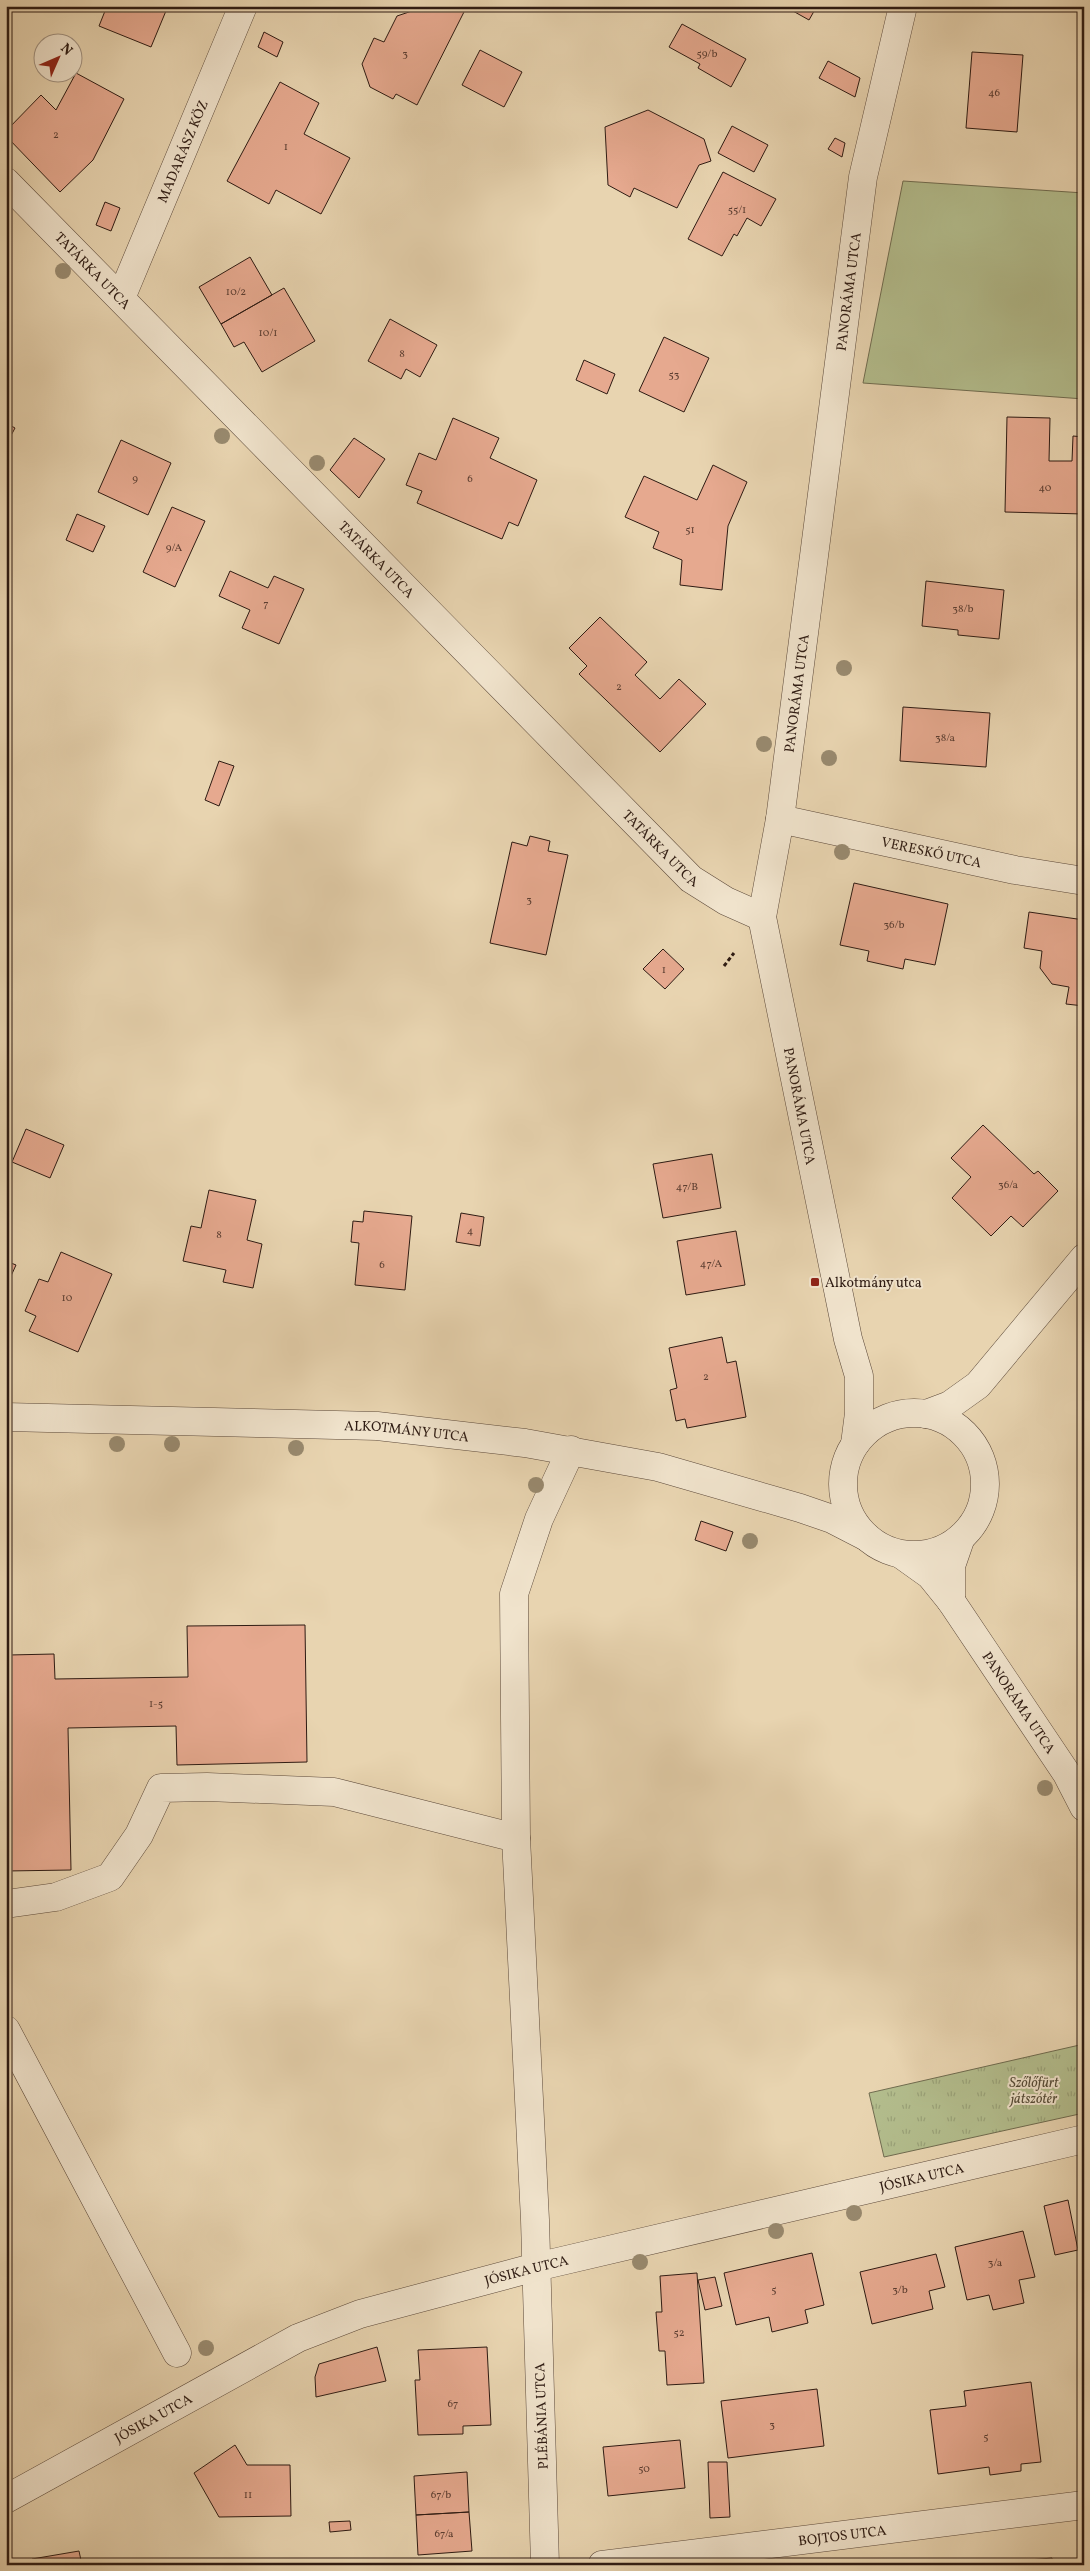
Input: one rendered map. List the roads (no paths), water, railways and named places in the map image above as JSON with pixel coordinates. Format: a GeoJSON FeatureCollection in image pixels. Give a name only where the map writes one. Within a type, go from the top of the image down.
{"type":"FeatureCollection","features":[{"type":"Feature","properties":{"kind":"street","name":"MADARÁSZ KÖZ"},"geometry":{"type":"LineString","coordinates":[[121,298],[243,6]]}},
{"type":"Feature","properties":{"kind":"street","name":"PANORÁMA UTCA"},"geometry":{"type":"LineString","coordinates":[[855,1444],[859,1414],[859,1376],[848,1339],[762,917],[780,819],[863,177],[903,6]]}},
{"type":"Feature","properties":{"kind":"street","name":"TATÁRKA UTCA"},"geometry":{"type":"LineString","coordinates":[[6,182],[691,879],[726,901],[762,917]]}},
{"type":"Feature","properties":{"kind":"street","name":"VERESKŐ UTCA"},"geometry":{"type":"LineString","coordinates":[[780,819],[1015,870],[1084,881]]}},
{"type":"Feature","properties":{"kind":"street"},"geometry":{"type":"LineString","coordinates":[[800,1508],[825,1494],[844,1470],[855,1444],[875,1424],[950,1405],[978,1385],[1084,1258]]}},
{"type":"Feature","properties":{"kind":"street","name":"PANORÁMA UTCA"},"geometry":{"type":"LineString","coordinates":[[859,1376],[877,1402],[913,1414]]}},
{"type":"Feature","properties":{"kind":"street"},"geometry":{"type":"LineString","coordinates":[[950,1601],[951,1566],[960,1540],[976,1520],[985,1497],[985,1472],[976,1448],[970,1416],[978,1385]]}},
{"type":"Feature","properties":{"kind":"street"},"geometry":{"type":"LineString","coordinates":[[913,1414],[955,1426],[976,1448]]}},
{"type":"Feature","properties":{"kind":"street","name":"ALKOTMÁNY UTCA"},"geometry":{"type":"LineString","coordinates":[[6,1418],[377,1426],[570,1450],[658,1467],[800,1508],[832,1519],[865,1536]]}},
{"type":"Feature","properties":{"kind":"street","name":"PLÉBÁNIA UTCA"},"geometry":{"type":"LineString","coordinates":[[545,2565],[536,2267],[516,1838],[514,1594],[539,1519],[570,1450]]}},
{"type":"Feature","properties":{"kind":"street"},"geometry":{"type":"LineString","coordinates":[[844,1470],[844,1494],[850,1517],[865,1536],[902,1555],[933,1554],[960,1540]]}},
{"type":"Feature","properties":{"kind":"street","name":"PANORÁMA UTCA"},"geometry":{"type":"LineString","coordinates":[[902,1555],[930,1575],[1075,1769],[1084,1807]]}},
{"type":"Feature","properties":{"kind":"street"},"geometry":{"type":"LineString","coordinates":[[6,1904],[56,1897],[110,1877],[139,1835],[161,1788],[207,1787],[334,1792],[516,1838]]}},
{"type":"Feature","properties":{"kind":"street"},"geometry":{"type":"LineString","coordinates":[[6,2030],[177,2352]]}},
{"type":"Feature","properties":{"kind":"street","name":"JÓSIKA UTCA"},"geometry":{"type":"LineString","coordinates":[[6,2499],[298,2338],[360,2314],[536,2267],[1084,2139]]}},
{"type":"Feature","properties":{"kind":"street","name":"BOJTOS UTCA"},"geometry":{"type":"LineString","coordinates":[[602,2565],[1084,2505]]}},
{"type":"Feature","properties":{"kind":"place","name":"Alkotmány utca"},"geometry":{"type":"Point","coordinates":[815,1282]}},
{"type":"Feature","properties":{"kind":"park label","name":"Szőlőfürt játszótér"},"geometry":{"type":"Point","coordinates":[1034,2090]}}]}
